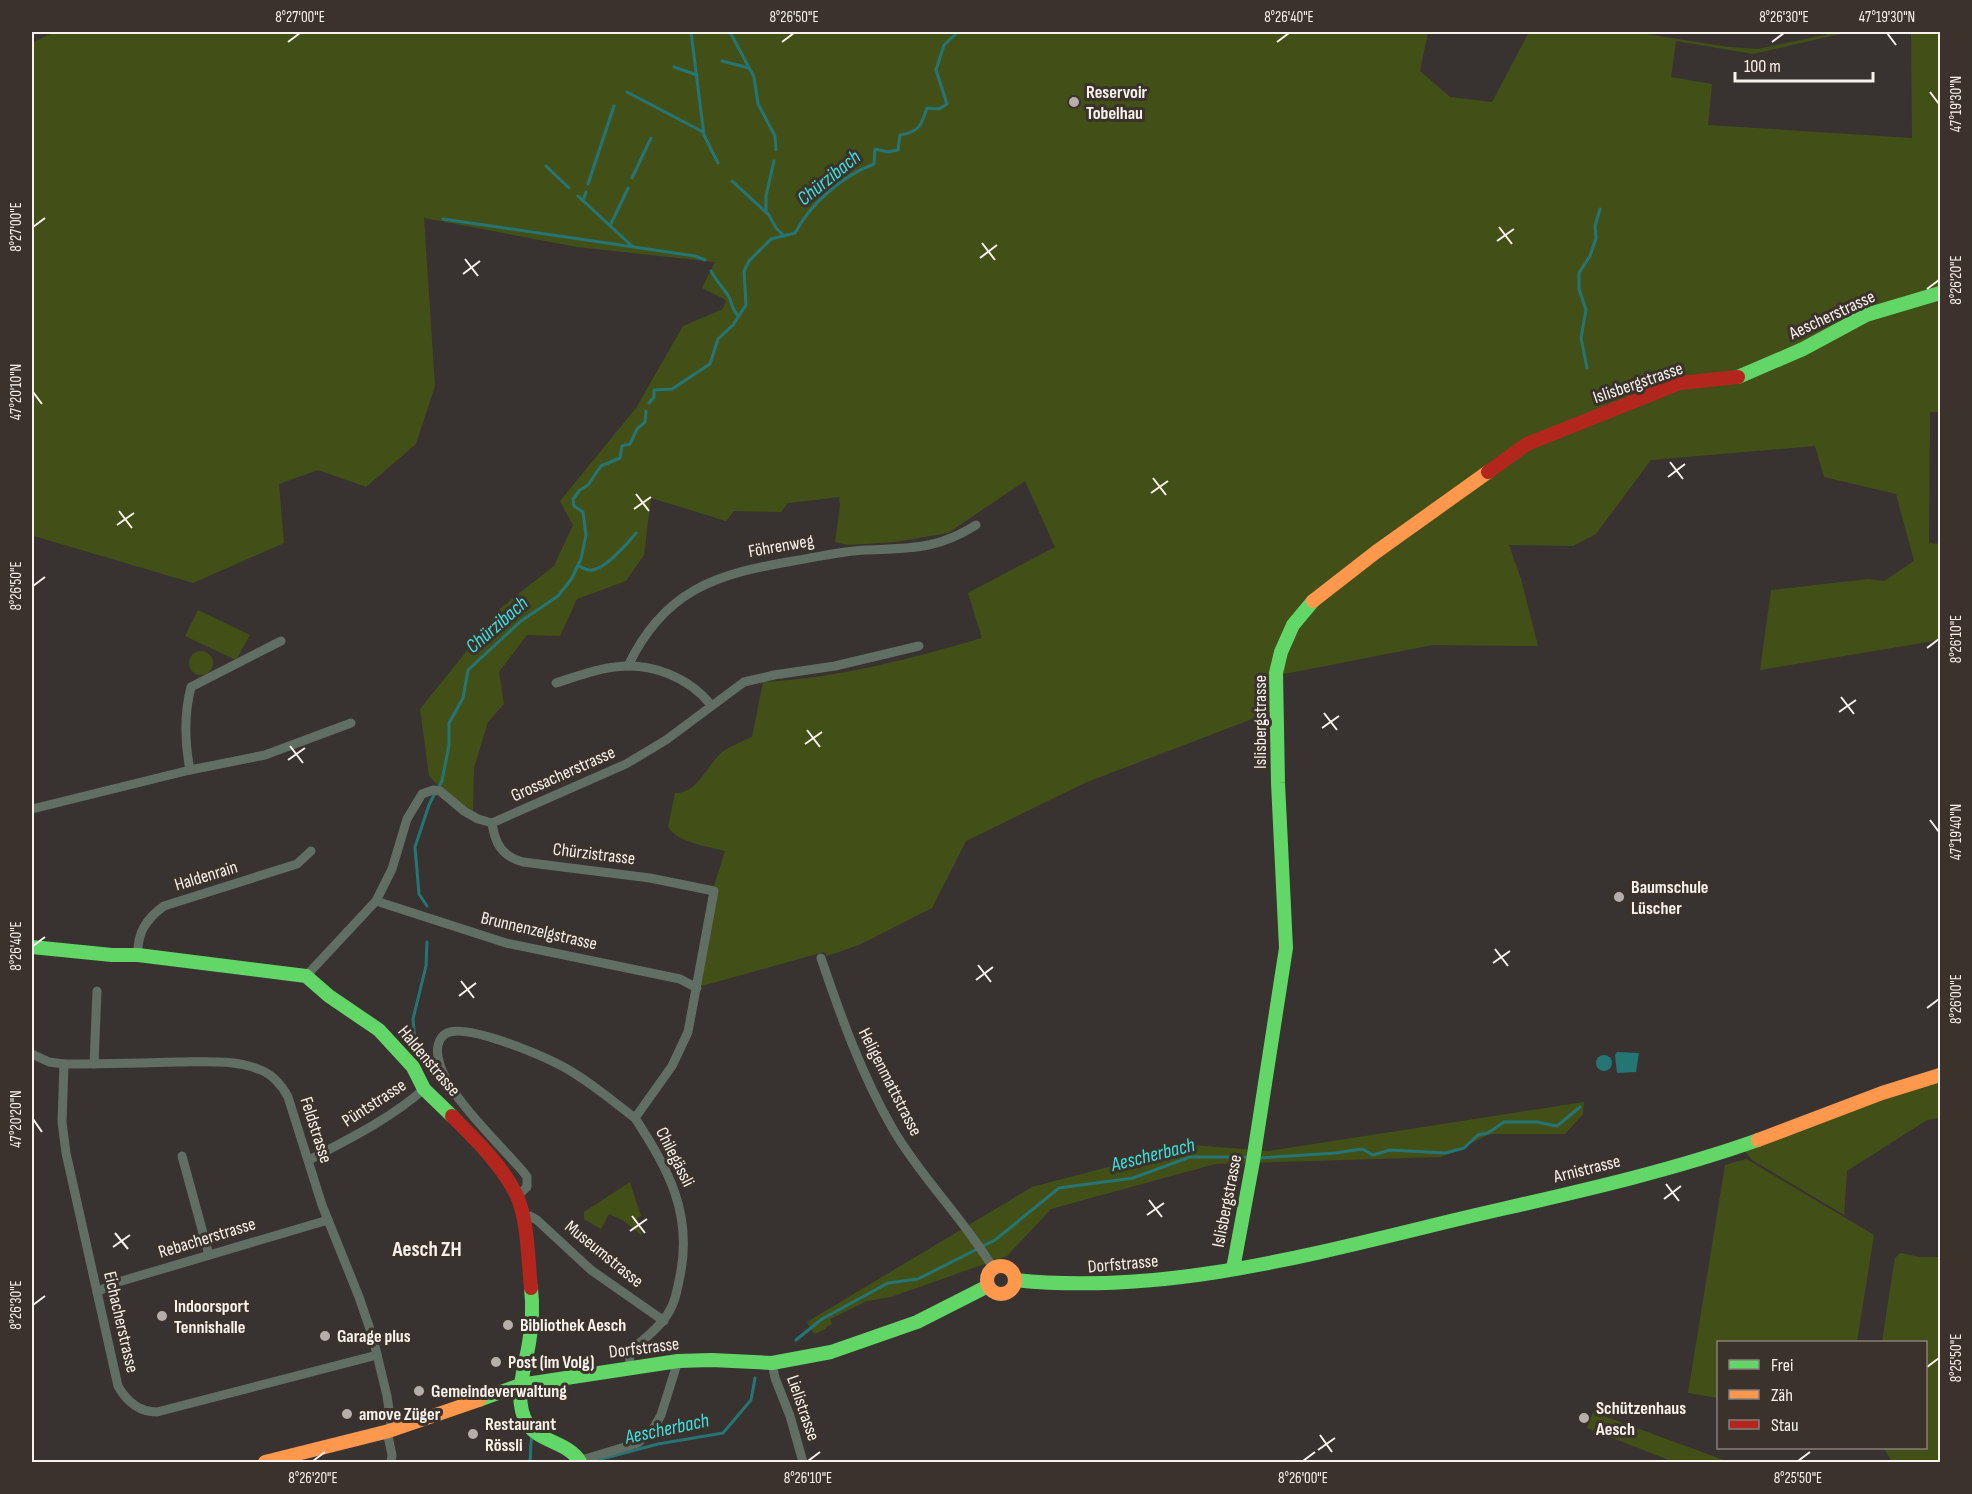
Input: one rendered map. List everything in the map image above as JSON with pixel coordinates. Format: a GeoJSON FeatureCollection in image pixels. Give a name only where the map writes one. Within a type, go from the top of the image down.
{"type":"FeatureCollection","features":[{"type":"Feature","properties":{"kind":"street","name":"Aescherstrasse"},"geometry":{"type":"LineString","coordinates":[[1742,376],[1803,349],[1866,315],[1941,293]]}},
{"type":"Feature","properties":{"kind":"street","name":"Islisbergstrasse"},"geometry":{"type":"LineString","coordinates":[[1233,1269],[1287,948],[1278,783],[1276,673],[1281,652],[1293,625],[1311,602],[1376,552],[1527,444],[1680,384],[1742,376]]}},
{"type":"Feature","properties":{"kind":"street","name":"Föhrenweg"},"geometry":{"type":"LineString","coordinates":[[628,666],[650,627],[696,588],[719,577],[747,569],[834,554],[866,550],[910,549],[958,537],[976,525]]}},
{"type":"Feature","properties":{"kind":"street"},"geometry":{"type":"LineString","coordinates":[[190,770],[186,749],[188,700],[191,687],[281,641]]}},
{"type":"Feature","properties":{"kind":"street","name":"Grossacherstrasse"},"geometry":{"type":"LineString","coordinates":[[492,823],[626,764],[666,740],[744,682],[835,666],[919,646]]}},
{"type":"Feature","properties":{"kind":"street"},"geometry":{"type":"LineString","coordinates":[[556,683],[600,669],[628,666],[649,668],[682,680],[699,691],[711,705]]}},
{"type":"Feature","properties":{"kind":"street"},"geometry":{"type":"LineString","coordinates":[[32,809],[190,770],[265,756],[351,723]]}},
{"type":"Feature","properties":{"kind":"street"},"geometry":{"type":"LineString","coordinates":[[32,947],[112,955],[138,955],[306,975],[376,902],[392,869],[407,819],[422,794],[436,791],[478,819],[492,823]]}},
{"type":"Feature","properties":{"kind":"street","name":"Chürzistrasse"},"geometry":{"type":"LineString","coordinates":[[492,823],[494,838],[512,859],[650,878],[714,891]]}},
{"type":"Feature","properties":{"kind":"street","name":"Haldenrain"},"geometry":{"type":"LineString","coordinates":[[138,955],[141,930],[150,916],[164,906],[297,864],[311,851]]}},
{"type":"Feature","properties":{"kind":"street","name":"Chilegässli"},"geometry":{"type":"LineString","coordinates":[[631,1367],[629,1356],[631,1350],[664,1321],[674,1301],[682,1264],[684,1241],[678,1201],[670,1180],[656,1150],[634,1118],[672,1066],[688,1032],[714,891]]}},
{"type":"Feature","properties":{"kind":"street","name":"Brunnenzelgstrasse"},"geometry":{"type":"LineString","coordinates":[[376,902],[506,943],[680,979],[697,988]]}},
{"type":"Feature","properties":{"kind":"street","name":"Heligenmattstrasse"},"geometry":{"type":"LineString","coordinates":[[821,958],[845,1031],[894,1131],[993,1268]]}},
{"type":"Feature","properties":{"kind":"street","name":"Haldenstrasse"},"geometry":{"type":"LineString","coordinates":[[306,975],[324,993],[379,1030],[413,1067],[424,1089],[467,1131],[502,1171],[517,1196],[523,1217],[532,1300],[530,1342],[520,1385]]}},
{"type":"Feature","properties":{"kind":"street"},"geometry":{"type":"LineString","coordinates":[[94,1064],[97,991]]}},
{"type":"Feature","properties":{"kind":"street"},"geometry":{"type":"LineString","coordinates":[[517,1196],[527,1186],[527,1176],[467,1108],[444,1075],[438,1060],[438,1044],[445,1033],[452,1031],[471,1033],[514,1044],[561,1065],[634,1118]]}},
{"type":"Feature","properties":{"kind":"street","name":"Feldstrasse"},"geometry":{"type":"LineString","coordinates":[[32,1054],[49,1062],[64,1064],[202,1062],[241,1064],[269,1075],[288,1096],[328,1220],[373,1338],[387,1396],[391,1424],[389,1431],[391,1462]]}},
{"type":"Feature","properties":{"kind":"street","name":"Eichacherstrasse"},"geometry":{"type":"LineString","coordinates":[[64,1064],[62,1122],[66,1153],[118,1386],[129,1401],[150,1412],[168,1410],[376,1355]]}},
{"type":"Feature","properties":{"kind":"street","name":"Arnistrasse"},"geometry":{"type":"LineString","coordinates":[[1233,1269],[1405,1232],[1681,1165],[1741,1146],[1888,1090],[1941,1075]]}},
{"type":"Feature","properties":{"kind":"street","name":"Püntstrasse"},"geometry":{"type":"LineString","coordinates":[[309,1160],[369,1128],[411,1101],[424,1089]]}},
{"type":"Feature","properties":{"kind":"street"},"geometry":{"type":"LineString","coordinates":[[182,1156],[209,1255]]}},
{"type":"Feature","properties":{"kind":"street","name":"Museumstrasse"},"geometry":{"type":"LineString","coordinates":[[523,1217],[530,1216],[537,1220],[591,1270],[664,1321]]}},
{"type":"Feature","properties":{"kind":"street","name":"Rebacherstrasse"},"geometry":{"type":"LineString","coordinates":[[97,1292],[115,1283],[328,1220]]}},
{"type":"Feature","properties":{"kind":"street"},"geometry":{"type":"LineString","coordinates":[[1002,1266],[1010,1269],[1015,1280],[1011,1289],[1003,1294],[994,1292],[988,1286],[987,1278],[993,1268],[1002,1266]]}},
{"type":"Feature","properties":{"kind":"street","name":"Dorfstrasse"},"geometry":{"type":"LineString","coordinates":[[1015,1280],[1083,1286],[1147,1281],[1233,1269]]}},
{"type":"Feature","properties":{"kind":"street","name":"Dorfstrasse"},"geometry":{"type":"LineString","coordinates":[[265,1462],[389,1431],[520,1385],[678,1361],[712,1360],[772,1364],[831,1352],[916,1322],[988,1286]]}},
{"type":"Feature","properties":{"kind":"street"},"geometry":{"type":"LineString","coordinates":[[520,1385],[523,1413],[528,1424],[542,1437],[573,1453],[579,1461],[638,1443],[653,1429],[662,1415],[678,1361]]}},
{"type":"Feature","properties":{"kind":"street","name":"Lielistrasse"},"geometry":{"type":"LineString","coordinates":[[772,1364],[803,1462]]}},
{"type":"Feature","properties":{"kind":"green space"},"geometry":{"type":"Polygon","coordinates":[[[54,32],[1428,32],[1420,71],[1450,97],[1492,102],[1529,32],[1633,32],[1729,47],[1758,49],[1838,32],[1849,32],[1753,54],[1676,41],[1671,77],[1712,84],[1708,125],[1912,138],[1911,32],[1940,32],[1940,412],[1930,412],[1929,543],[1940,544],[1940,640],[1760,670],[1771,590],[1868,579],[1884,581],[1914,561],[1896,494],[1824,477],[1815,446],[1651,460],[1596,534],[1573,546],[1509,545],[1521,579],[1538,646],[1433,645],[1284,674],[1276,673],[1276,710],[1087,782],[966,841],[932,908],[859,945],[827,956],[824,952],[702,986],[695,979],[709,902],[725,851],[686,840],[668,827],[675,793],[683,792],[697,783],[725,750],[752,737],[763,682],[847,672],[982,638],[968,593],[1055,547],[1025,481],[948,533],[895,542],[848,545],[835,542],[839,497],[788,503],[781,512],[734,511],[726,521],[651,498],[644,555],[626,581],[577,599],[560,636],[527,635],[499,672],[504,704],[488,722],[474,768],[473,810],[454,801],[429,776],[420,709],[503,606],[554,566],[573,525],[560,501],[636,408],[683,326],[723,309],[726,300],[702,288],[715,262],[577,247],[424,218],[435,386],[416,444],[366,487],[318,470],[279,484],[284,543],[193,583],[34,536],[32,534],[32,43],[54,32]]]}},
{"type":"Feature","properties":{"kind":"green space"},"geometry":{"type":"Polygon","coordinates":[[[198,610],[250,635],[236,660],[185,636],[198,610]]]}},
{"type":"Feature","properties":{"kind":"green space"},"geometry":{"type":"Polygon","coordinates":[[[201,651],[210,654],[213,663],[210,672],[201,675],[192,672],[189,663],[192,654],[201,651]]]}},
{"type":"Feature","properties":{"kind":"green space"},"geometry":{"type":"Polygon","coordinates":[[[1940,1075],[1940,1118],[1927,1120],[1847,1171],[1844,1215],[1752,1160],[1741,1146],[1940,1075]]]}},
{"type":"Feature","properties":{"kind":"green space"},"geometry":{"type":"Polygon","coordinates":[[[1584,1102],[1583,1114],[1565,1134],[1490,1134],[1441,1157],[1215,1164],[1051,1209],[1007,1256],[891,1297],[867,1301],[830,1319],[832,1324],[814,1334],[807,1322],[1032,1187],[1192,1145],[1268,1151],[1584,1102]]]}},
{"type":"Feature","properties":{"kind":"green space"},"geometry":{"type":"Polygon","coordinates":[[[1746,1159],[1874,1235],[1857,1341],[1717,1341],[1717,1398],[1688,1393],[1725,1165],[1746,1159]]]}},
{"type":"Feature","properties":{"kind":"green space"},"geometry":{"type":"Polygon","coordinates":[[[630,1182],[641,1216],[637,1218],[642,1236],[624,1221],[609,1214],[601,1229],[584,1219],[584,1212],[630,1182]]]}},
{"type":"Feature","properties":{"kind":"green space"},"geometry":{"type":"Polygon","coordinates":[[[1900,1253],[1920,1257],[1940,1257],[1940,1462],[1892,1462],[1885,1449],[1927,1449],[1927,1341],[1882,1341],[1895,1258],[1900,1253]]]}},
{"type":"Feature","properties":{"kind":"green space"},"geometry":{"type":"Polygon","coordinates":[[[1593,1412],[1729,1462],[1674,1462],[1587,1428],[1593,1412]]]}},
{"type":"Feature","properties":{"kind":"water"},"geometry":{"type":"Polygon","coordinates":[[[1617,1052],[1639,1053],[1636,1072],[1617,1073],[1615,1055],[1617,1052]]]}},
{"type":"Feature","properties":{"kind":"water"},"geometry":{"type":"Polygon","coordinates":[[[1601,1055],[1607,1055],[1612,1063],[1610,1069],[1601,1071],[1596,1066],[1596,1060],[1601,1055]]]}},
{"type":"Feature","properties":{"kind":"waterway"},"geometry":{"type":"LineString","coordinates":[[691,32],[704,135],[718,163]]}},
{"type":"Feature","properties":{"kind":"waterway"},"geometry":{"type":"LineString","coordinates":[[730,32],[754,77],[758,104],[775,136],[776,150]]}},
{"type":"Feature","properties":{"kind":"waterway","name":"Chürzibach"},"geometry":{"type":"LineString","coordinates":[[649,403],[654,397],[654,390],[672,389],[710,364],[718,339],[733,325],[746,305],[744,271],[749,261],[771,239],[795,233],[810,211],[839,183],[874,164],[875,149],[888,152],[898,150],[900,135],[915,130],[927,108],[939,109],[947,104],[936,70],[944,45],[958,32]]}},
{"type":"Feature","properties":{"kind":"waterway"},"geometry":{"type":"LineString","coordinates":[[722,61],[749,68]]}},
{"type":"Feature","properties":{"kind":"waterway"},"geometry":{"type":"LineString","coordinates":[[674,67],[697,75]]}},
{"type":"Feature","properties":{"kind":"waterway"},"geometry":{"type":"LineString","coordinates":[[627,92],[703,132]]}},
{"type":"Feature","properties":{"kind":"waterway"},"geometry":{"type":"LineString","coordinates":[[588,184],[614,106]]}},
{"type":"Feature","properties":{"kind":"waterway"},"geometry":{"type":"LineString","coordinates":[[632,178],[651,138]]}},
{"type":"Feature","properties":{"kind":"waterway"},"geometry":{"type":"LineString","coordinates":[[766,212],[766,196],[774,161]]}},
{"type":"Feature","properties":{"kind":"waterway"},"geometry":{"type":"LineString","coordinates":[[546,166],[569,188]]}},
{"type":"Feature","properties":{"kind":"waterway"},"geometry":{"type":"LineString","coordinates":[[732,181],[769,215],[776,228],[784,236]]}},
{"type":"Feature","properties":{"kind":"waterway"},"geometry":{"type":"LineString","coordinates":[[610,226],[628,188]]}},
{"type":"Feature","properties":{"kind":"waterway"},"geometry":{"type":"LineString","coordinates":[[583,201],[586,192]]}},
{"type":"Feature","properties":{"kind":"waterway"},"geometry":{"type":"LineString","coordinates":[[578,196],[632,246]]}},
{"type":"Feature","properties":{"kind":"waterway"},"geometry":{"type":"LineString","coordinates":[[1587,368],[1581,338],[1586,310],[1579,289],[1579,273],[1590,256],[1596,238],[1595,226],[1600,209]]}},
{"type":"Feature","properties":{"kind":"waterway"},"geometry":{"type":"LineString","coordinates":[[443,219],[695,256],[705,260]]}},
{"type":"Feature","properties":{"kind":"waterway"},"geometry":{"type":"LineString","coordinates":[[711,271],[739,316]]}},
{"type":"Feature","properties":{"kind":"waterway","name":"Chürzibach"},"geometry":{"type":"LineString","coordinates":[[438,788],[442,781],[449,745],[449,723],[463,698],[468,670],[521,621],[558,596],[572,578],[581,559],[586,535],[583,512],[574,506],[573,499],[580,490],[588,485],[601,466],[620,458],[622,446],[630,444],[637,429],[645,422],[646,411]]}},
{"type":"Feature","properties":{"kind":"waterway"},"geometry":{"type":"LineString","coordinates":[[579,566],[590,570],[597,569],[616,555],[636,533]]}},
{"type":"Feature","properties":{"kind":"waterway","name":"Chürzibach"},"geometry":{"type":"LineString","coordinates":[[427,906],[419,894],[415,847],[435,793]]}},
{"type":"Feature","properties":{"kind":"waterway","name":"Chürzibach"},"geometry":{"type":"LineString","coordinates":[[416,1054],[413,1019],[426,966],[427,942]]}},
{"type":"Feature","properties":{"kind":"waterway","name":"Aescherbach"},"geometry":{"type":"LineString","coordinates":[[1259,1158],[1362,1149],[1373,1155],[1390,1150],[1446,1153],[1464,1148],[1478,1135],[1488,1133],[1504,1122],[1537,1122],[1557,1126],[1580,1107]]}},
{"type":"Feature","properties":{"kind":"waterway","name":"Aescherbach"},"geometry":{"type":"LineString","coordinates":[[796,1340],[822,1319],[888,1283],[918,1279],[995,1240],[1059,1188],[1133,1178],[1190,1157],[1249,1157]]}},
{"type":"Feature","properties":{"kind":"waterway","name":"Aescherbach"},"geometry":{"type":"LineString","coordinates":[[590,1462],[658,1444],[723,1433],[751,1400],[755,1378]]}},
{"type":"Feature","properties":{"kind":"waterway","name":"Chürzibach"},"geometry":{"type":"LineString","coordinates":[[530,1462],[532,1436]]}},
{"type":"Feature","properties":{"kind":"traffic: fast"},"geometry":{"type":"LineString","coordinates":[[1738,377],[1803,349],[1866,315],[1940,293]]}},
{"type":"Feature","properties":{"kind":"traffic: fast"},"geometry":{"type":"LineString","coordinates":[[1233,1269],[1253,1161],[1286,948],[1278,783],[1276,673],[1281,652],[1293,625],[1313,601]]}},
{"type":"Feature","properties":{"kind":"traffic: fast"},"geometry":{"type":"LineString","coordinates":[[32,947],[112,955],[138,955],[306,976],[329,996],[379,1030],[413,1067],[424,1089],[452,1116]]}},
{"type":"Feature","properties":{"kind":"traffic: fast"},"geometry":{"type":"LineString","coordinates":[[1015,1280],[1072,1283],[1128,1282],[1185,1277],[1241,1268],[1353,1245],[1612,1183],[1758,1140]]}},
{"type":"Feature","properties":{"kind":"traffic: fast"},"geometry":{"type":"LineString","coordinates":[[479,1400],[520,1385],[678,1361],[772,1363],[831,1352],[917,1322],[988,1286]]}},
{"type":"Feature","properties":{"kind":"traffic: fast"},"geometry":{"type":"LineString","coordinates":[[531,1288],[531,1330],[520,1395],[523,1415],[533,1431],[562,1446],[580,1462]]}},
{"type":"Feature","properties":{"kind":"traffic: slow"},"geometry":{"type":"LineString","coordinates":[[1313,601],[1376,552],[1488,472]]}},
{"type":"Feature","properties":{"kind":"traffic: slow"},"geometry":{"type":"LineString","coordinates":[[1758,1140],[1882,1093],[1940,1075]]}},
{"type":"Feature","properties":{"kind":"traffic: slow"},"geometry":{"type":"LineString","coordinates":[[1001,1266],[1011,1270],[1015,1280],[1011,1290],[1001,1294],[991,1290],[987,1280],[991,1270],[1001,1266]]}},
{"type":"Feature","properties":{"kind":"traffic: slow"},"geometry":{"type":"LineString","coordinates":[[265,1462],[389,1431],[479,1400]]}},
{"type":"Feature","properties":{"kind":"traffic: jam"},"geometry":{"type":"LineString","coordinates":[[1488,472],[1527,444],[1680,383],[1738,377]]}},
{"type":"Feature","properties":{"kind":"traffic: jam"},"geometry":{"type":"LineString","coordinates":[[452,1116],[496,1164],[517,1196],[525,1229],[531,1288]]}},
{"type":"Feature","properties":{"kind":"place","name":"Reservoir Tobelhau"},"geometry":{"type":"Point","coordinates":[1074,102]}},
{"type":"Feature","properties":{"kind":"place","name":"Baumschule Lüscher"},"geometry":{"type":"Point","coordinates":[1619,897]}},
{"type":"Feature","properties":{"kind":"place","name":"Indoorsport Tennishalle"},"geometry":{"type":"Point","coordinates":[162,1316]}},
{"type":"Feature","properties":{"kind":"place","name":"Bibliothek Aesch"},"geometry":{"type":"Point","coordinates":[508,1325]}},
{"type":"Feature","properties":{"kind":"place","name":"Garage plus"},"geometry":{"type":"Point","coordinates":[325,1336]}},
{"type":"Feature","properties":{"kind":"place","name":"Post (im Volg)"},"geometry":{"type":"Point","coordinates":[496,1362]}},
{"type":"Feature","properties":{"kind":"place","name":"Gemeindeverwaltung"},"geometry":{"type":"Point","coordinates":[419,1391]}},
{"type":"Feature","properties":{"kind":"place","name":"amove Züger"},"geometry":{"type":"Point","coordinates":[347,1414]}},
{"type":"Feature","properties":{"kind":"place","name":"Schützenhaus Aesch"},"geometry":{"type":"Point","coordinates":[1584,1418]}},
{"type":"Feature","properties":{"kind":"place","name":"Restaurant Rössli"},"geometry":{"type":"Point","coordinates":[473,1434]}},
{"type":"Feature","properties":{"kind":"district","name":"Aesch ZH"},"geometry":{"type":"Point","coordinates":[427,1249]}}]}
